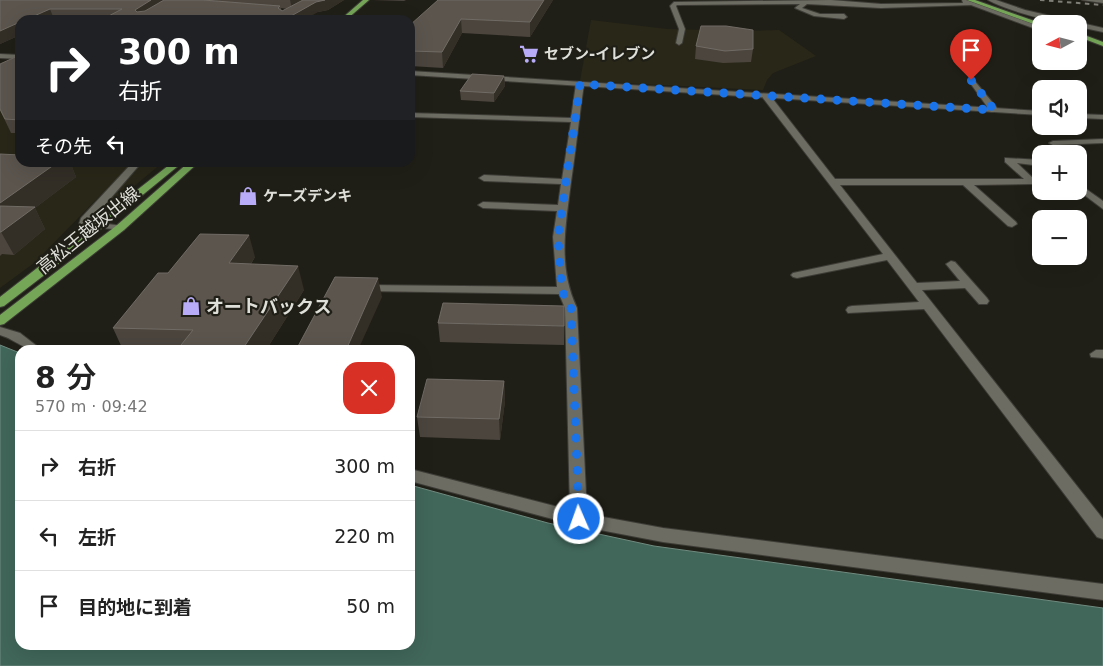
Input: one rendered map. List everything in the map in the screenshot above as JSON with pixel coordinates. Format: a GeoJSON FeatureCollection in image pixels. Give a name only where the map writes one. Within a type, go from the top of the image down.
{"type":"FeatureCollection","features":[{"type":"Feature","properties":{"kind":"main road"},"geometry":{"type":"LineString","coordinates":[[348,15],[366,0]]}},
{"type":"Feature","properties":{"kind":"main road"},"geometry":{"type":"LineString","coordinates":[[980,0],[1032,19]]}},
{"type":"Feature","properties":{"kind":"main road"},"geometry":{"type":"LineString","coordinates":[[1088,39],[1103,45]]}},
{"type":"Feature","properties":{"kind":"main road"},"geometry":{"type":"LineString","coordinates":[[1088,40],[1103,45]]}},
{"type":"Feature","properties":{"kind":"main road","name":"高松王越坂出線"},"geometry":{"type":"LineString","coordinates":[[0,303],[100,226],[172,167]]}},
{"type":"Feature","properties":{"kind":"main road","name":"高松王越坂出線"},"geometry":{"type":"LineString","coordinates":[[0,321],[120,228],[189,167]]}},
{"type":"Feature","properties":{"kind":"street"},"geometry":{"type":"LineString","coordinates":[[960,0],[971,2],[1032,24]]}},
{"type":"Feature","properties":{"kind":"street"},"geometry":{"type":"LineString","coordinates":[[992,0],[1032,15]]}},
{"type":"Feature","properties":{"kind":"street"},"geometry":{"type":"LineString","coordinates":[[1085,0],[1099,1]]}},
{"type":"Feature","properties":{"kind":"street"},"geometry":{"type":"LineString","coordinates":[[679,43],[682,29],[673,6],[674,4],[775,1],[831,2],[881,6],[971,2]]}},
{"type":"Feature","properties":{"kind":"street"},"geometry":{"type":"LineString","coordinates":[[806,2],[798,8],[805,12],[823,16],[844,17],[842,15]]}},
{"type":"Feature","properties":{"kind":"street"},"geometry":{"type":"LineString","coordinates":[[1022,11],[1039,15]]}},
{"type":"Feature","properties":{"kind":"street"},"geometry":{"type":"LineString","coordinates":[[1088,27],[1103,30]]}},
{"type":"Feature","properties":{"kind":"street"},"geometry":{"type":"LineString","coordinates":[[0,56],[15,56]]}},
{"type":"Feature","properties":{"kind":"street"},"geometry":{"type":"LineString","coordinates":[[0,64],[15,57]]}},
{"type":"Feature","properties":{"kind":"street"},"geometry":{"type":"LineString","coordinates":[[415,73],[1032,112]]}},
{"type":"Feature","properties":{"kind":"street"},"geometry":{"type":"LineString","coordinates":[[971,80],[994,110]]}},
{"type":"Feature","properties":{"kind":"street"},"geometry":{"type":"LineString","coordinates":[[579,519],[571,308],[562,291],[558,237],[580,84]]}},
{"type":"Feature","properties":{"kind":"street"},"geometry":{"type":"LineString","coordinates":[[766,96],[1103,532]]}},
{"type":"Feature","properties":{"kind":"street"},"geometry":{"type":"LineString","coordinates":[[415,115],[576,120]]}},
{"type":"Feature","properties":{"kind":"street"},"geometry":{"type":"LineString","coordinates":[[1087,116],[1103,117]]}},
{"type":"Feature","properties":{"kind":"street"},"geometry":{"type":"LineString","coordinates":[[1053,143],[1103,141]]}},
{"type":"Feature","properties":{"kind":"street"},"geometry":{"type":"LineString","coordinates":[[1032,162],[1008,160],[1032,182]]}},
{"type":"Feature","properties":{"kind":"street"},"geometry":{"type":"LineString","coordinates":[[120,228],[84,224],[85,220],[133,167]]}},
{"type":"Feature","properties":{"kind":"street"},"geometry":{"type":"LineString","coordinates":[[484,178],[566,182]]}},
{"type":"Feature","properties":{"kind":"street"},"geometry":{"type":"LineString","coordinates":[[834,182],[1032,182]]}},
{"type":"Feature","properties":{"kind":"street"},"geometry":{"type":"LineString","coordinates":[[965,182],[1012,224]]}},
{"type":"Feature","properties":{"kind":"street"},"geometry":{"type":"LineString","coordinates":[[1087,193],[1103,206]]}},
{"type":"Feature","properties":{"kind":"street"},"geometry":{"type":"LineString","coordinates":[[483,205],[562,208]]}},
{"type":"Feature","properties":{"kind":"street"},"geometry":{"type":"LineString","coordinates":[[797,275],[891,256]]}},
{"type":"Feature","properties":{"kind":"street"},"geometry":{"type":"LineString","coordinates":[[951,264],[983,301]]}},
{"type":"Feature","properties":{"kind":"street"},"geometry":{"type":"LineString","coordinates":[[914,287],[967,284]]}},
{"type":"Feature","properties":{"kind":"street"},"geometry":{"type":"LineString","coordinates":[[355,288],[562,291]]}},
{"type":"Feature","properties":{"kind":"street"},"geometry":{"type":"LineString","coordinates":[[852,310],[928,306]]}},
{"type":"Feature","properties":{"kind":"street"},"geometry":{"type":"LineString","coordinates":[[0,331],[16,336],[29,345]]}},
{"type":"Feature","properties":{"kind":"street"},"geometry":{"type":"LineString","coordinates":[[415,476],[579,519],[663,535],[1103,592]]}},
{"type":"Feature","properties":{"kind":"shaded area"},"geometry":{"type":"Polygon","coordinates":[[[591,20],[667,29],[779,30],[816,56],[773,73],[767,80],[763,90],[580,81],[591,20]]]}},
{"type":"Feature","properties":{"kind":"shaded area"},"geometry":{"type":"Polygon","coordinates":[[[15,62],[15,167],[128,167],[34,263],[0,288],[0,67],[15,62]]]}},
{"type":"Feature","properties":{"kind":"shaded area"},"geometry":{"type":"Polygon","coordinates":[[[139,167],[157,167],[102,213],[95,212],[139,167]]]}},
{"type":"Feature","properties":{"kind":"shaded area"},"geometry":{"type":"Polygon","coordinates":[[[0,345],[15,351],[15,650],[415,650],[415,486],[548,523],[654,546],[1103,608],[1103,666],[0,666],[0,345]]]}},
{"type":"Feature","properties":{"kind":"building"},"geometry":{"type":"Polygon","coordinates":[[[0,0],[151,0],[135,10],[137,12],[145,11],[164,0],[203,0],[280,6],[278,8],[282,11],[303,0],[325,0],[316,2],[293,15],[111,15],[122,9],[50,9],[36,15],[15,15],[15,24],[0,31],[0,0]]]}},
{"type":"Feature","properties":{"kind":"building"},"geometry":{"type":"Polygon","coordinates":[[[438,0],[544,0],[530,22],[461,19],[442,52],[415,51],[415,21],[438,0]]]}},
{"type":"Feature","properties":{"kind":"building"},"geometry":{"type":"Polygon","coordinates":[[[701,26],[726,26],[753,30],[753,49],[725,51],[696,46],[701,26]]]}},
{"type":"Feature","properties":{"kind":"building"},"geometry":{"type":"Polygon","coordinates":[[[15,57],[15,120],[5,119],[0,109],[0,64],[15,57]]]}},
{"type":"Feature","properties":{"kind":"building"},"geometry":{"type":"Polygon","coordinates":[[[472,74],[504,76],[494,93],[460,91],[472,74]]]}},
{"type":"Feature","properties":{"kind":"building"},"geometry":{"type":"Polygon","coordinates":[[[0,154],[15,155],[15,167],[51,167],[0,203],[0,154]]]}},
{"type":"Feature","properties":{"kind":"building"},"geometry":{"type":"Polygon","coordinates":[[[0,206],[35,207],[0,232],[0,206]]]}},
{"type":"Feature","properties":{"kind":"building"},"geometry":{"type":"Polygon","coordinates":[[[200,234],[249,235],[229,263],[298,266],[245,345],[181,345],[193,330],[113,328],[158,273],[168,273],[200,234]]]}},
{"type":"Feature","properties":{"kind":"building"},"geometry":{"type":"Polygon","coordinates":[[[335,277],[378,278],[348,345],[299,345],[335,277]]]}},
{"type":"Feature","properties":{"kind":"building"},"geometry":{"type":"Polygon","coordinates":[[[443,303],[564,306],[564,326],[438,323],[443,303]]]}},
{"type":"Feature","properties":{"kind":"building"},"geometry":{"type":"Polygon","coordinates":[[[427,379],[504,381],[499,419],[417,417],[427,379]]]}},
{"type":"Feature","properties":{"kind":"railway"},"geometry":{"type":"LineString","coordinates":[[1040,0],[1103,5]]}},
{"type":"Feature","properties":{"kind":"place","name":"セブン-イレブン"},"geometry":{"type":"Point","coordinates":[529,54]}},
{"type":"Feature","properties":{"kind":"place","name":"ケーズデンキ"},"geometry":{"type":"Point","coordinates":[248,196]}},
{"type":"Feature","properties":{"kind":"place","name":"オートバックス"},"geometry":{"type":"Point","coordinates":[191,306]}},
{"type":"Feature","properties":{"kind":"route"},"geometry":{"type":"LineString","coordinates":[[579,519],[571,308],[562,291],[558,237],[580,84],[994,110],[971,80]]}}]}
